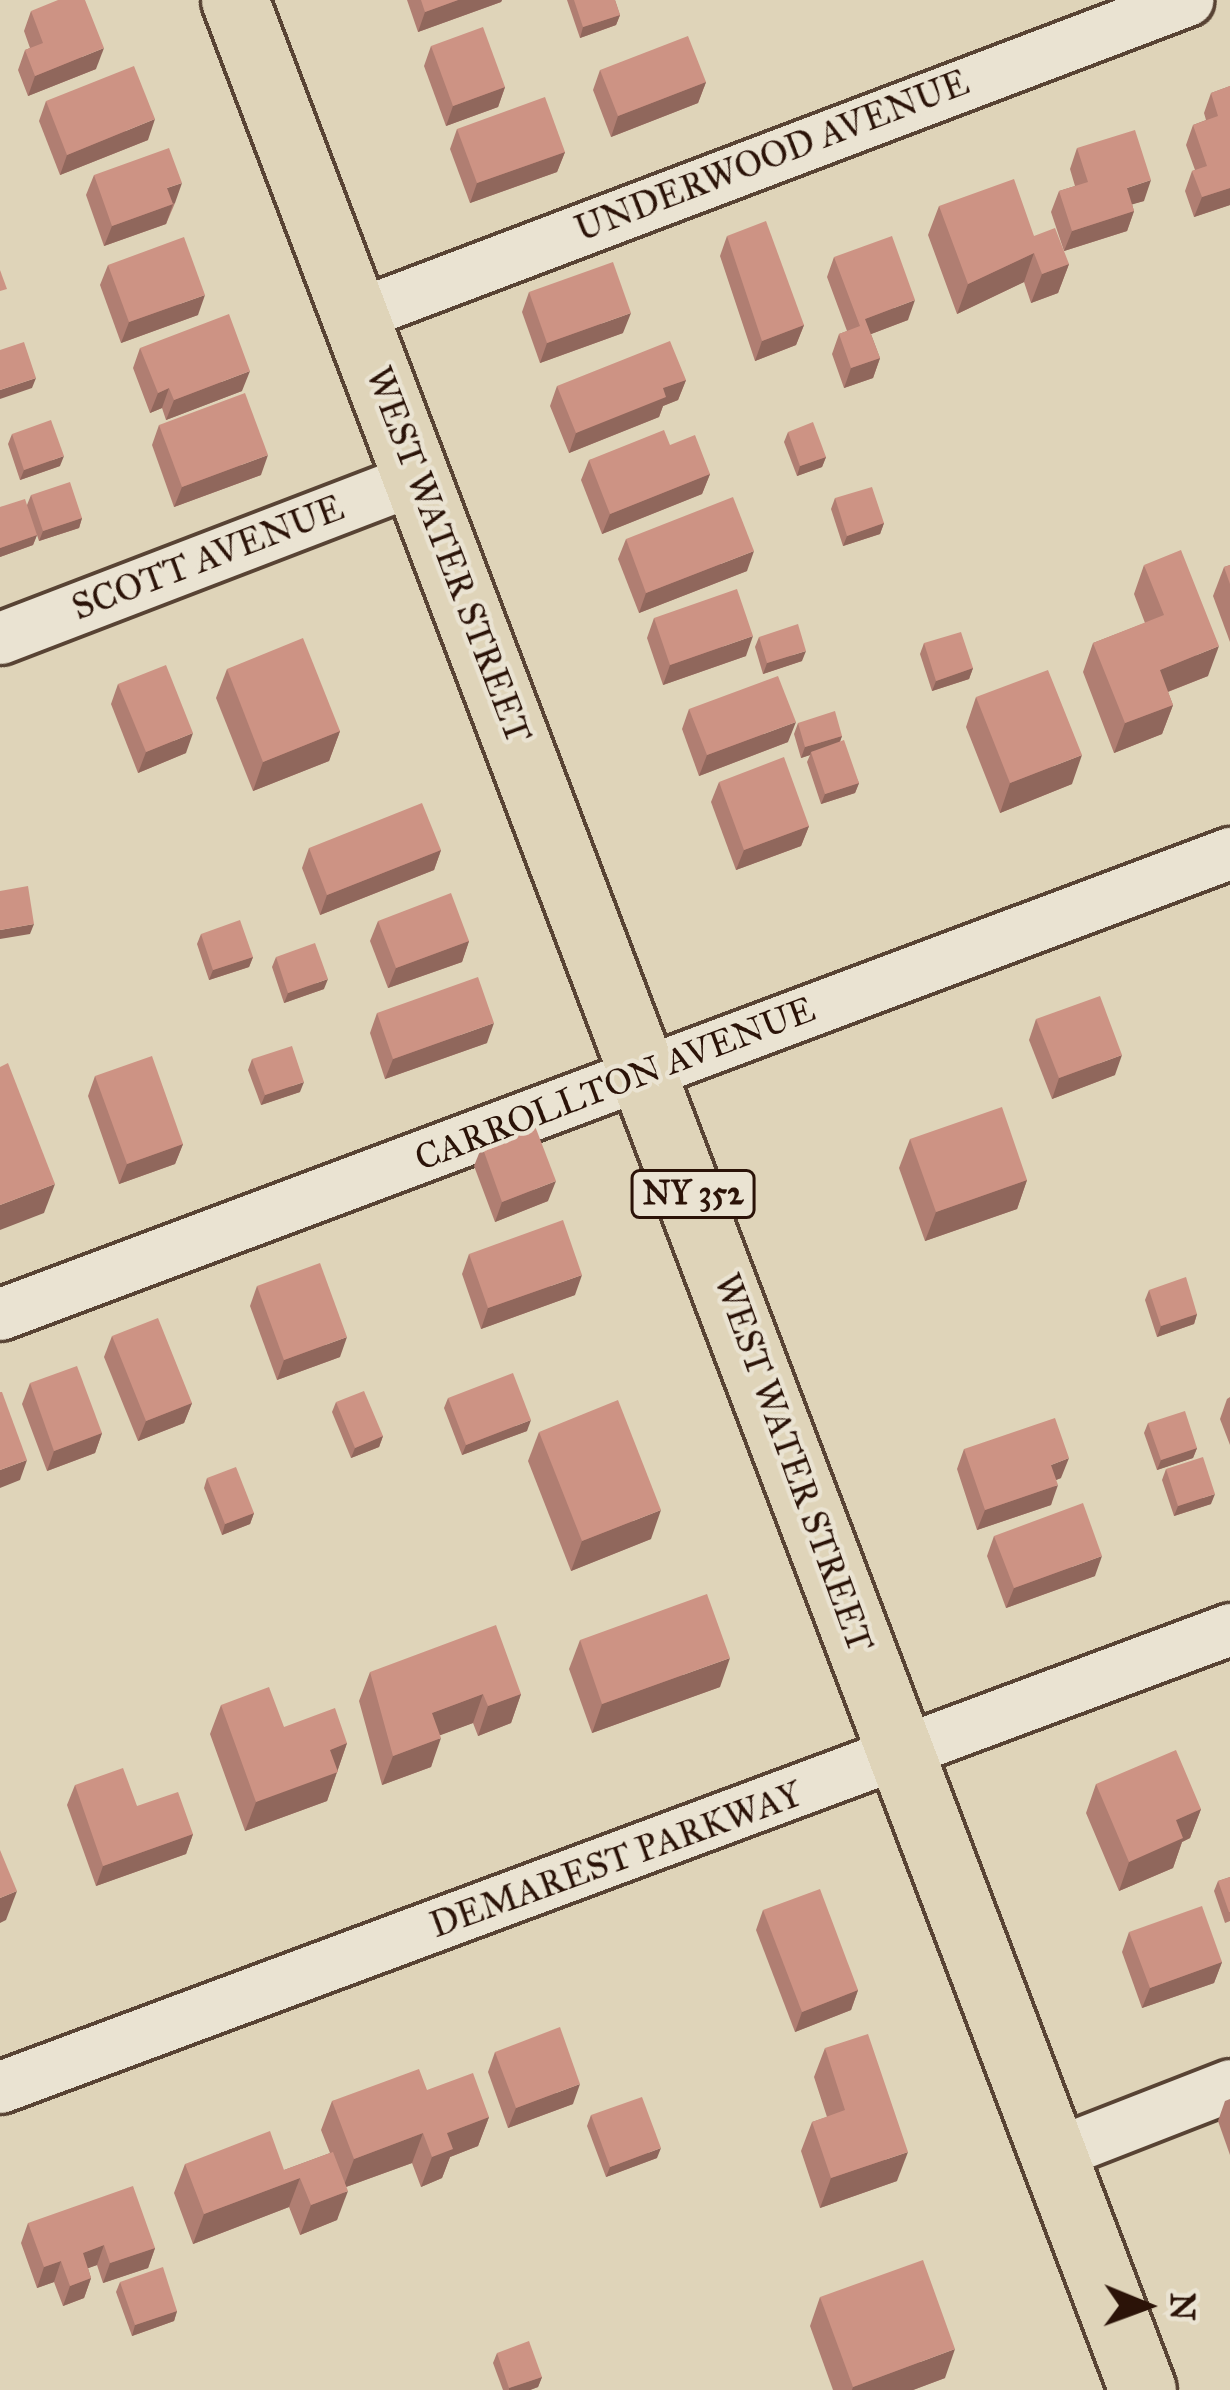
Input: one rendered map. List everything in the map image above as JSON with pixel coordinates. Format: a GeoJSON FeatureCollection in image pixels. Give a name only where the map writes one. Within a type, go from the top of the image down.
{"type":"FeatureCollection","features":[{"type":"Feature","properties":{"kind":"main road","name":"WEST WATER STREET"},"geometry":{"type":"LineString","coordinates":[[235,0],[359,314],[416,478],[646,1071],[1142,2390]]}},
{"type":"Feature","properties":{"kind":"street","name":"UNDERWOOD AVENUE"},"geometry":{"type":"LineString","coordinates":[[359,314],[1187,0]]}},
{"type":"Feature","properties":{"kind":"street","name":"SCOTT AVENUE"},"geometry":{"type":"LineString","coordinates":[[0,638],[416,478]]}},
{"type":"Feature","properties":{"kind":"street","name":"CARROLLTON AVENUE"},"geometry":{"type":"LineString","coordinates":[[0,1314],[1230,853]]}},
{"type":"Feature","properties":{"kind":"street","name":"DEMAREST PARKWAY"},"geometry":{"type":"LineString","coordinates":[[0,2087],[1230,1629]]}},
{"type":"Feature","properties":{"kind":"street"},"geometry":{"type":"LineString","coordinates":[[1056,2153],[1230,2085]]}},
{"type":"Feature","properties":{"kind":"building"},"geometry":{"type":"Polygon","coordinates":[[[58,0],[85,0],[104,48],[35,76],[25,50],[43,43],[31,11],[58,0]]]}},
{"type":"Feature","properties":{"kind":"building"},"geometry":{"type":"Polygon","coordinates":[[[421,0],[458,0],[425,12],[421,0]]]}},
{"type":"Feature","properties":{"kind":"building"},"geometry":{"type":"Polygon","coordinates":[[[574,0],[615,0],[620,15],[583,27],[574,0]]]}},
{"type":"Feature","properties":{"kind":"building"},"geometry":{"type":"Polygon","coordinates":[[[483,27],[505,87],[453,106],[431,46],[483,27]]]}},
{"type":"Feature","properties":{"kind":"building"},"geometry":{"type":"Polygon","coordinates":[[[688,36],[706,82],[618,116],[600,70],[688,36]]]}},
{"type":"Feature","properties":{"kind":"building"},"geometry":{"type":"Polygon","coordinates":[[[134,66],[155,119],[67,155],[46,101],[134,66]]]}},
{"type":"Feature","properties":{"kind":"building"},"geometry":{"type":"Polygon","coordinates":[[[1230,86],[1230,188],[1202,197],[1192,171],[1207,166],[1193,125],[1218,116],[1211,93],[1230,86]]]}},
{"type":"Feature","properties":{"kind":"building"},"geometry":{"type":"Polygon","coordinates":[[[545,97],[565,152],[477,183],[457,129],[545,97]]]}},
{"type":"Feature","properties":{"kind":"building"},"geometry":{"type":"Polygon","coordinates":[[[1135,130],[1151,180],[1127,188],[1134,211],[1072,231],[1059,191],[1088,182],[1077,148],[1135,130]]]}},
{"type":"Feature","properties":{"kind":"building"},"geometry":{"type":"Polygon","coordinates":[[[169,148],[182,183],[167,188],[173,204],[112,226],[94,175],[169,148]]]}},
{"type":"Feature","properties":{"kind":"building"},"geometry":{"type":"Polygon","coordinates":[[[1014,179],[1034,236],[1055,228],[1069,264],[1042,274],[1034,253],[968,284],[939,206],[1014,179]]]}},
{"type":"Feature","properties":{"kind":"building"},"geometry":{"type":"Polygon","coordinates":[[[766,221],[804,325],[762,341],[727,236],[766,221]]]}},
{"type":"Feature","properties":{"kind":"building"},"geometry":{"type":"Polygon","coordinates":[[[892,236],[915,300],[865,319],[880,358],[851,368],[839,334],[860,326],[834,257],[892,236]]]}},
{"type":"Feature","properties":{"kind":"building"},"geometry":{"type":"Polygon","coordinates":[[[184,237],[205,295],[129,322],[108,265],[184,237]]]}},
{"type":"Feature","properties":{"kind":"building"},"geometry":{"type":"Polygon","coordinates":[[[613,262],[631,313],[547,343],[529,292],[613,262]]]}},
{"type":"Feature","properties":{"kind":"building"},"geometry":{"type":"Polygon","coordinates":[[[229,314],[250,371],[174,400],[169,388],[158,393],[140,348],[229,314]]]}},
{"type":"Feature","properties":{"kind":"building"},"geometry":{"type":"Polygon","coordinates":[[[670,341],[686,380],[663,388],[666,397],[576,433],[557,386],[670,341]]]}},
{"type":"Feature","properties":{"kind":"building"},"geometry":{"type":"Polygon","coordinates":[[[24,342],[36,378],[0,390],[0,350],[24,342]]]}},
{"type":"Feature","properties":{"kind":"building"},"geometry":{"type":"Polygon","coordinates":[[[245,393],[268,455],[182,487],[159,425],[245,393]]]}},
{"type":"Feature","properties":{"kind":"building"},"geometry":{"type":"Polygon","coordinates":[[[51,420],[64,456],[24,470],[12,434],[51,420]]]}},
{"type":"Feature","properties":{"kind":"building"},"geometry":{"type":"Polygon","coordinates":[[[813,422],[826,457],[800,466],[788,432],[813,422]]]}},
{"type":"Feature","properties":{"kind":"building"},"geometry":{"type":"Polygon","coordinates":[[[664,430],[670,445],[695,435],[710,474],[610,514],[589,460],[664,430]]]}},
{"type":"Feature","properties":{"kind":"building"},"geometry":{"type":"Polygon","coordinates":[[[70,482],[82,518],[43,531],[31,495],[70,482]]]}},
{"type":"Feature","properties":{"kind":"building"},"geometry":{"type":"Polygon","coordinates":[[[872,487],[884,523],[847,536],[835,498],[872,487]]]}},
{"type":"Feature","properties":{"kind":"building"},"geometry":{"type":"Polygon","coordinates":[[[733,497],[754,551],[646,593],[626,539],[733,497]]]}},
{"type":"Feature","properties":{"kind":"building"},"geometry":{"type":"Polygon","coordinates":[[[25,499],[37,535],[0,548],[0,507],[25,499]]]}},
{"type":"Feature","properties":{"kind":"building"},"geometry":{"type":"Polygon","coordinates":[[[1181,550],[1219,646],[1160,670],[1173,705],[1125,723],[1093,643],[1164,615],[1144,565],[1181,550]]]}},
{"type":"Feature","properties":{"kind":"building"},"geometry":{"type":"Polygon","coordinates":[[[737,589],[753,636],[670,665],[654,618],[737,589]]]}},
{"type":"Feature","properties":{"kind":"building"},"geometry":{"type":"Polygon","coordinates":[[[798,624],[806,651],[767,663],[759,637],[798,624]]]}},
{"type":"Feature","properties":{"kind":"building"},"geometry":{"type":"Polygon","coordinates":[[[961,632],[973,668],[936,681],[924,643],[961,632]]]}},
{"type":"Feature","properties":{"kind":"building"},"geometry":{"type":"Polygon","coordinates":[[[303,638],[340,731],[263,762],[227,669],[303,638]]]}},
{"type":"Feature","properties":{"kind":"building"},"geometry":{"type":"Polygon","coordinates":[[[166,665],[193,733],[146,752],[118,684],[166,665]]]}},
{"type":"Feature","properties":{"kind":"building"},"geometry":{"type":"Polygon","coordinates":[[[1048,670],[1082,755],[1010,783],[976,697],[1048,670]]]}},
{"type":"Feature","properties":{"kind":"building"},"geometry":{"type":"Polygon","coordinates":[[[778,676],[796,722],[707,755],[689,709],[778,676]]]}},
{"type":"Feature","properties":{"kind":"building"},"geometry":{"type":"Polygon","coordinates":[[[835,711],[842,736],[805,747],[798,723],[835,711]]]}},
{"type":"Feature","properties":{"kind":"building"},"geometry":{"type":"Polygon","coordinates":[[[844,740],[859,783],[825,794],[811,752],[844,740]]]}},
{"type":"Feature","properties":{"kind":"building"},"geometry":{"type":"Polygon","coordinates":[[[784,757],[809,826],[744,850],[719,782],[784,757]]]}},
{"type":"Feature","properties":{"kind":"building"},"geometry":{"type":"Polygon","coordinates":[[[422,803],[441,850],[327,895],[309,848],[422,803]]]}},
{"type":"Feature","properties":{"kind":"building"},"geometry":{"type":"Polygon","coordinates":[[[28,886],[34,924],[0,930],[0,891],[28,886]]]}},
{"type":"Feature","properties":{"kind":"building"},"geometry":{"type":"Polygon","coordinates":[[[451,893],[469,941],[396,968],[378,921],[451,893]]]}},
{"type":"Feature","properties":{"kind":"building"},"geometry":{"type":"Polygon","coordinates":[[[240,920],[253,957],[213,970],[201,934],[240,920]]]}},
{"type":"Feature","properties":{"kind":"building"},"geometry":{"type":"Polygon","coordinates":[[[315,943],[328,979],[288,993],[276,957],[315,943]]]}},
{"type":"Feature","properties":{"kind":"building"},"geometry":{"type":"Polygon","coordinates":[[[478,977],[494,1023],[393,1059],[377,1013],[478,977]]]}},
{"type":"Feature","properties":{"kind":"building"},"geometry":{"type":"Polygon","coordinates":[[[1100,996],[1122,1055],[1059,1078],[1036,1019],[1100,996]]]}},
{"type":"Feature","properties":{"kind":"building"},"geometry":{"type":"Polygon","coordinates":[[[292,1046],[304,1082],[265,1095],[252,1059],[292,1046]]]}},
{"type":"Feature","properties":{"kind":"building"},"geometry":{"type":"Polygon","coordinates":[[[152,1056],[183,1144],[127,1164],[95,1076],[152,1056]]]}},
{"type":"Feature","properties":{"kind":"building"},"geometry":{"type":"Polygon","coordinates":[[[8,1063],[55,1184],[0,1205],[0,1067],[8,1063]]]}},
{"type":"Feature","properties":{"kind":"building"},"geometry":{"type":"Polygon","coordinates":[[[1002,1107],[1027,1180],[936,1212],[910,1139],[1002,1107]]]}},
{"type":"Feature","properties":{"kind":"building"},"geometry":{"type":"Polygon","coordinates":[[[535,1126],[556,1181],[502,1202],[482,1146],[535,1126]]]}},
{"type":"Feature","properties":{"kind":"building"},"geometry":{"type":"Polygon","coordinates":[[[563,1220],[582,1275],[488,1308],[469,1254],[563,1220]]]}},
{"type":"Feature","properties":{"kind":"building"},"geometry":{"type":"Polygon","coordinates":[[[320,1263],[347,1337],[284,1360],[257,1286],[320,1263]]]}},
{"type":"Feature","properties":{"kind":"building"},"geometry":{"type":"Polygon","coordinates":[[[1186,1277],[1197,1314],[1161,1326],[1149,1290],[1186,1277]]]}},
{"type":"Feature","properties":{"kind":"building"},"geometry":{"type":"Polygon","coordinates":[[[158,1318],[192,1403],[146,1421],[112,1336],[158,1318]]]}},
{"type":"Feature","properties":{"kind":"building"},"geometry":{"type":"Polygon","coordinates":[[[77,1366],[102,1433],[54,1451],[30,1383],[77,1366]]]}},
{"type":"Feature","properties":{"kind":"building"},"geometry":{"type":"Polygon","coordinates":[[[513,1373],[531,1420],[466,1445],[448,1398],[513,1373]]]}},
{"type":"Feature","properties":{"kind":"building"},"geometry":{"type":"Polygon","coordinates":[[[364,1391],[383,1436],[355,1448],[336,1402],[364,1391]]]}},
{"type":"Feature","properties":{"kind":"building"},"geometry":{"type":"Polygon","coordinates":[[[0,1392],[27,1460],[0,1470],[0,1392]]]}},
{"type":"Feature","properties":{"kind":"building"},"geometry":{"type":"Polygon","coordinates":[[[618,1400],[661,1510],[582,1541],[539,1432],[618,1400]]]}},
{"type":"Feature","properties":{"kind":"building"},"geometry":{"type":"Polygon","coordinates":[[[1185,1411],[1197,1448],[1161,1460],[1148,1423],[1185,1411]]]}},
{"type":"Feature","properties":{"kind":"building"},"geometry":{"type":"Polygon","coordinates":[[[1055,1418],[1069,1458],[1051,1465],[1058,1485],[985,1510],[964,1449],[1055,1418]]]}},
{"type":"Feature","properties":{"kind":"building"},"geometry":{"type":"Polygon","coordinates":[[[1203,1457],[1215,1494],[1178,1506],[1166,1469],[1203,1457]]]}},
{"type":"Feature","properties":{"kind":"building"},"geometry":{"type":"Polygon","coordinates":[[[236,1467],[254,1513],[225,1524],[207,1478],[236,1467]]]}},
{"type":"Feature","properties":{"kind":"building"},"geometry":{"type":"Polygon","coordinates":[[[1083,1503],[1102,1556],[1014,1588],[994,1536],[1083,1503]]]}},
{"type":"Feature","properties":{"kind":"building"},"geometry":{"type":"Polygon","coordinates":[[[707,1594],[730,1658],[602,1704],[580,1640],[707,1594]]]}},
{"type":"Feature","properties":{"kind":"building"},"geometry":{"type":"Polygon","coordinates":[[[496,1625],[521,1694],[488,1706],[483,1694],[432,1713],[441,1738],[393,1756],[370,1672],[496,1625]]]}},
{"type":"Feature","properties":{"kind":"building"},"geometry":{"type":"Polygon","coordinates":[[[269,1687],[284,1727],[335,1708],[347,1743],[330,1750],[338,1772],[256,1802],[221,1705],[269,1687]]]}},
{"type":"Feature","properties":{"kind":"building"},"geometry":{"type":"Polygon","coordinates":[[[1176,1750],[1201,1809],[1176,1820],[1183,1838],[1129,1862],[1096,1784],[1176,1750]]]}},
{"type":"Feature","properties":{"kind":"building"},"geometry":{"type":"Polygon","coordinates":[[[123,1768],[137,1806],[178,1792],[193,1834],[103,1866],[75,1785],[123,1768]]]}},
{"type":"Feature","properties":{"kind":"building"},"geometry":{"type":"Polygon","coordinates":[[[0,1850],[17,1891],[0,1898],[0,1850]]]}},
{"type":"Feature","properties":{"kind":"building"},"geometry":{"type":"Polygon","coordinates":[[[1230,1877],[1230,1912],[1229,1912],[1218,1881],[1230,1877]]]}},
{"type":"Feature","properties":{"kind":"building"},"geometry":{"type":"Polygon","coordinates":[[[820,1889],[858,1990],[802,2012],[763,1910],[820,1889]]]}},
{"type":"Feature","properties":{"kind":"building"},"geometry":{"type":"Polygon","coordinates":[[[1202,1906],[1222,1962],[1150,1988],[1129,1932],[1202,1906]]]}},
{"type":"Feature","properties":{"kind":"building"},"geometry":{"type":"Polygon","coordinates":[[[560,2027],[580,2084],[516,2108],[495,2052],[560,2027]]]}},
{"type":"Feature","properties":{"kind":"building"},"geometry":{"type":"Polygon","coordinates":[[[868,2034],[908,2152],[831,2178],[812,2122],[845,2110],[825,2048],[868,2034]]]}},
{"type":"Feature","properties":{"kind":"building"},"geometry":{"type":"Polygon","coordinates":[[[419,2069],[427,2090],[473,2073],[489,2117],[447,2133],[453,2149],[432,2157],[423,2133],[354,2159],[332,2101],[419,2069]]]}},
{"type":"Feature","properties":{"kind":"building"},"geometry":{"type":"Polygon","coordinates":[[[642,2097],[661,2148],[610,2167],[591,2115],[642,2097]]]}},
{"type":"Feature","properties":{"kind":"building"},"geometry":{"type":"Polygon","coordinates":[[[270,2131],[284,2170],[333,2152],[348,2191],[311,2205],[300,2178],[204,2214],[185,2164],[270,2131]]]}},
{"type":"Feature","properties":{"kind":"building"},"geometry":{"type":"Polygon","coordinates":[[[133,2186],[155,2248],[110,2263],[104,2245],[83,2253],[91,2278],[70,2286],[61,2261],[44,2267],[28,2223],[133,2186]]]}},
{"type":"Feature","properties":{"kind":"building"},"geometry":{"type":"Polygon","coordinates":[[[923,2260],[955,2349],[853,2387],[820,2297],[923,2260]]]}},
{"type":"Feature","properties":{"kind":"building"},"geometry":{"type":"Polygon","coordinates":[[[163,2267],[177,2311],[135,2325],[120,2282],[163,2267]]]}},
{"type":"Feature","properties":{"kind":"building"},"geometry":{"type":"Polygon","coordinates":[[[529,2341],[542,2377],[509,2388],[497,2353],[529,2341]]]}}]}
